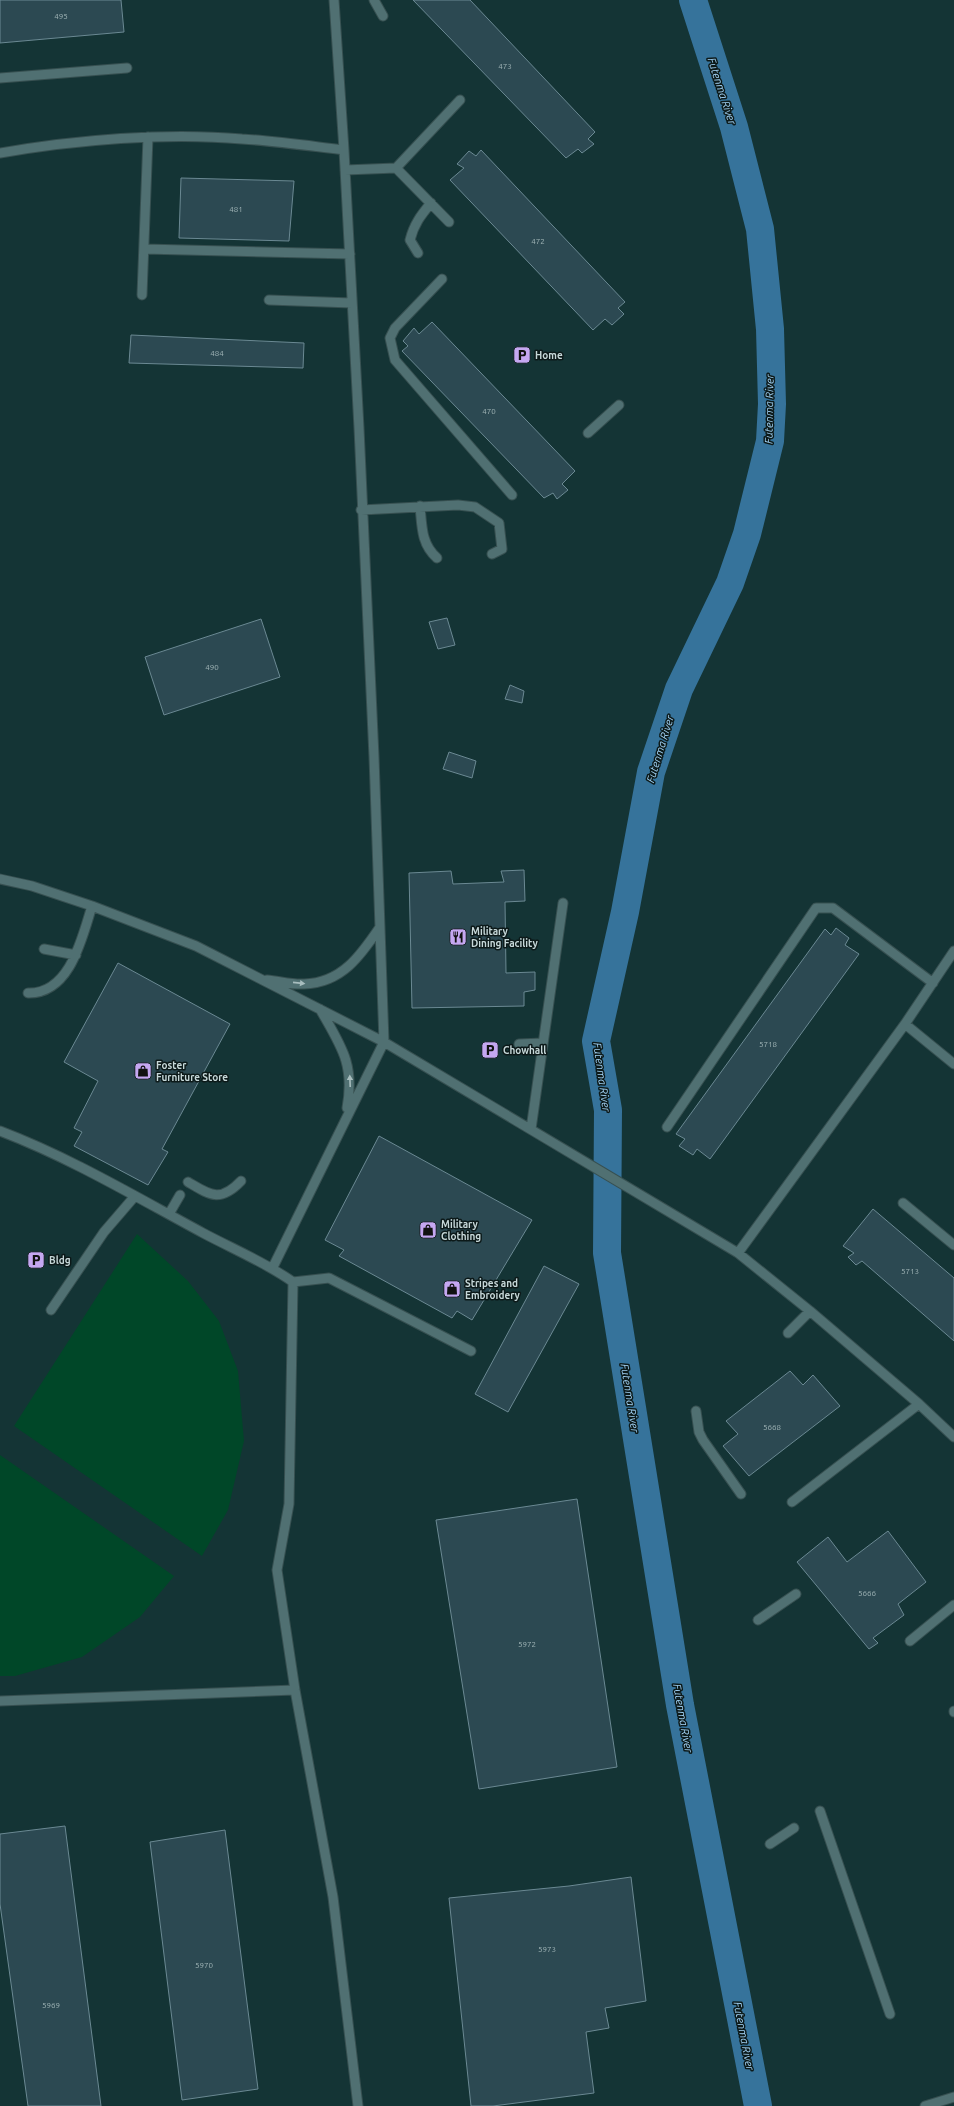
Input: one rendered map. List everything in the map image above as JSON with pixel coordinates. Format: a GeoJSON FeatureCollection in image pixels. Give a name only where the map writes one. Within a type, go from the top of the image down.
{"type":"FeatureCollection","features":[{"type":"Feature","properties":{"kind":"lane"},"geometry":{"type":"LineString","coordinates":[[273,1267],[384,1042],[374,757],[361,510],[350,254],[334,0]]}},
{"type":"Feature","properties":{"kind":"lane"},"geometry":{"type":"LineString","coordinates":[[374,0],[383,16]]}},
{"type":"Feature","properties":{"kind":"lane"},"geometry":{"type":"LineString","coordinates":[[0,78],[127,68]]}},
{"type":"Feature","properties":{"kind":"lane"},"geometry":{"type":"LineString","coordinates":[[345,170],[396,168],[460,100]]}},
{"type":"Feature","properties":{"kind":"lane"},"geometry":{"type":"LineString","coordinates":[[0,153],[33,147],[148,137],[240,138],[344,150]]}},
{"type":"Feature","properties":{"kind":"lane"},"geometry":{"type":"LineString","coordinates":[[142,295],[148,137]]}},
{"type":"Feature","properties":{"kind":"lane"},"geometry":{"type":"LineString","coordinates":[[396,168],[449,222]]}},
{"type":"Feature","properties":{"kind":"lane"},"geometry":{"type":"LineString","coordinates":[[418,253],[410,240],[412,230],[417,220],[431,203]]}},
{"type":"Feature","properties":{"kind":"lane"},"geometry":{"type":"LineString","coordinates":[[144,249],[350,254]]}},
{"type":"Feature","properties":{"kind":"lane"},"geometry":{"type":"LineString","coordinates":[[442,279],[395,328],[390,338],[395,360],[512,495]]}},
{"type":"Feature","properties":{"kind":"lane"},"geometry":{"type":"LineString","coordinates":[[269,300],[352,303]]}},
{"type":"Feature","properties":{"kind":"lane"},"geometry":{"type":"LineString","coordinates":[[588,433],[619,406]]}},
{"type":"Feature","properties":{"kind":"lane"},"geometry":{"type":"LineString","coordinates":[[361,510],[458,504],[475,507],[488,514],[499,524],[502,538],[502,549],[492,554]]}},
{"type":"Feature","properties":{"kind":"lane"},"geometry":{"type":"LineString","coordinates":[[420,506],[424,541],[429,551],[437,558]]}},
{"type":"Feature","properties":{"kind":"lane"},"geometry":{"type":"LineString","coordinates":[[0,879],[32,886],[92,906],[196,946],[384,1042],[738,1253],[810,1311],[919,1404],[954,1437]]}},
{"type":"Feature","properties":{"kind":"lane"},"geometry":{"type":"LineString","coordinates":[[530,1129],[563,903]]}},
{"type":"Feature","properties":{"kind":"lane"},"geometry":{"type":"LineString","coordinates":[[28,993],[38,993],[55,985],[76,955],[92,906]]}},
{"type":"Feature","properties":{"kind":"lane"},"geometry":{"type":"LineString","coordinates":[[667,1127],[816,908],[833,908],[933,983]]}},
{"type":"Feature","properties":{"kind":"lane"},"geometry":{"type":"LineString","coordinates":[[260,978],[304,984],[329,980],[345,971],[360,957],[380,927]]}},
{"type":"Feature","properties":{"kind":"lane"},"geometry":{"type":"LineString","coordinates":[[44,949],[76,955]]}},
{"type":"Feature","properties":{"kind":"lane"},"geometry":{"type":"LineString","coordinates":[[738,1253],[906,1024],[954,951]]}},
{"type":"Feature","properties":{"kind":"lane"},"geometry":{"type":"LineString","coordinates":[[320,1009],[340,1043],[350,1073],[350,1090],[345,1120]]}},
{"type":"Feature","properties":{"kind":"lane"},"geometry":{"type":"LineString","coordinates":[[906,1024],[954,1064]]}},
{"type":"Feature","properties":{"kind":"lane"},"geometry":{"type":"LineString","coordinates":[[519,1044],[543,1043]]}},
{"type":"Feature","properties":{"kind":"lane"},"geometry":{"type":"LineString","coordinates":[[0,1131],[39,1146],[239,1252],[273,1267],[293,1282],[329,1278],[471,1351]]}},
{"type":"Feature","properties":{"kind":"lane"},"geometry":{"type":"LineString","coordinates":[[188,1182],[210,1195],[221,1195],[233,1190],[241,1181]]}},
{"type":"Feature","properties":{"kind":"lane"},"geometry":{"type":"LineString","coordinates":[[169,1214],[180,1195]]}},
{"type":"Feature","properties":{"kind":"lane"},"geometry":{"type":"LineString","coordinates":[[51,1310],[104,1232],[135,1196]]}},
{"type":"Feature","properties":{"kind":"lane"},"geometry":{"type":"LineString","coordinates":[[904,1203],[954,1245]]}},
{"type":"Feature","properties":{"kind":"lane"},"geometry":{"type":"LineString","coordinates":[[293,1282],[289,1504],[277,1570],[295,1690],[333,1897],[358,2106]]}},
{"type":"Feature","properties":{"kind":"lane"},"geometry":{"type":"LineString","coordinates":[[788,1333],[810,1311]]}},
{"type":"Feature","properties":{"kind":"lane"},"geometry":{"type":"LineString","coordinates":[[792,1502],[919,1404]]}},
{"type":"Feature","properties":{"kind":"lane"},"geometry":{"type":"LineString","coordinates":[[696,1411],[699,1432],[703,1440],[741,1494]]}},
{"type":"Feature","properties":{"kind":"lane"},"geometry":{"type":"LineString","coordinates":[[758,1620],[796,1594]]}},
{"type":"Feature","properties":{"kind":"lane"},"geometry":{"type":"LineString","coordinates":[[910,1641],[954,1605]]}},
{"type":"Feature","properties":{"kind":"lane"},"geometry":{"type":"LineString","coordinates":[[0,1701],[295,1690]]}},
{"type":"Feature","properties":{"kind":"lane"},"geometry":{"type":"LineString","coordinates":[[820,1811],[890,2014]]}},
{"type":"Feature","properties":{"kind":"lane"},"geometry":{"type":"LineString","coordinates":[[770,1844],[794,1828]]}},
{"type":"Feature","properties":{"kind":"lane"},"geometry":{"type":"LineString","coordinates":[[925,2106],[954,2097]]}},
{"type":"Feature","properties":{"kind":"green space"},"geometry":{"type":"Polygon","coordinates":[[[137,1234],[188,1281],[219,1321],[238,1371],[244,1441],[228,1510],[202,1556],[14,1426],[137,1234]]]}},
{"type":"Feature","properties":{"kind":"green space"},"geometry":{"type":"Polygon","coordinates":[[[0,1455],[174,1576],[140,1617],[82,1657],[15,1676],[0,1676],[0,1455]]]}},
{"type":"Feature","properties":{"kind":"building"},"geometry":{"type":"Polygon","coordinates":[[[0,0],[121,0],[124,32],[0,43],[0,0]]]}},
{"type":"Feature","properties":{"kind":"building"},"geometry":{"type":"Polygon","coordinates":[[[413,0],[470,0],[595,132],[588,139],[594,144],[582,153],[578,149],[566,158],[413,0]]]}},
{"type":"Feature","properties":{"kind":"building"},"geometry":{"type":"Polygon","coordinates":[[[481,150],[625,302],[618,308],[624,314],[612,325],[605,319],[593,330],[450,180],[464,168],[457,164],[469,151],[476,156],[481,150]]]}},
{"type":"Feature","properties":{"kind":"building"},"geometry":{"type":"Polygon","coordinates":[[[181,178],[294,181],[289,241],[179,238],[181,178]]]}},
{"type":"Feature","properties":{"kind":"building"},"geometry":{"type":"Polygon","coordinates":[[[432,322],[575,471],[562,484],[568,490],[557,499],[553,493],[544,498],[402,351],[408,346],[403,341],[414,328],[419,334],[432,322]]]}},
{"type":"Feature","properties":{"kind":"building"},"geometry":{"type":"Polygon","coordinates":[[[131,335],[304,343],[303,368],[129,363],[131,335]]]}},
{"type":"Feature","properties":{"kind":"building"},"geometry":{"type":"Polygon","coordinates":[[[447,618],[455,645],[438,649],[429,622],[447,618]]]}},
{"type":"Feature","properties":{"kind":"building"},"geometry":{"type":"Polygon","coordinates":[[[261,619],[280,677],[164,715],[145,657],[261,619]]]}},
{"type":"Feature","properties":{"kind":"building"},"geometry":{"type":"Polygon","coordinates":[[[510,685],[524,691],[522,703],[505,699],[510,685]]]}},
{"type":"Feature","properties":{"kind":"building"},"geometry":{"type":"Polygon","coordinates":[[[449,752],[476,761],[472,778],[443,769],[449,752]]]}},
{"type":"Feature","properties":{"kind":"building","name":"Military Dining Facility"},"geometry":{"type":"Polygon","coordinates":[[[524,870],[525,901],[505,902],[506,973],[535,972],[535,990],[524,992],[524,1006],[412,1008],[409,873],[451,871],[453,884],[504,882],[501,871],[524,870]]]}},
{"type":"Feature","properties":{"kind":"building"},"geometry":{"type":"Polygon","coordinates":[[[836,928],[849,938],[845,945],[859,954],[710,1159],[697,1149],[693,1155],[679,1146],[685,1139],[676,1134],[825,929],[831,935],[836,928]]]}},
{"type":"Feature","properties":{"kind":"building","name":"Foster Furniture Store"},"geometry":{"type":"Polygon","coordinates":[[[118,963],[230,1024],[162,1149],[168,1152],[148,1185],[74,1146],[82,1132],[74,1128],[98,1081],[64,1062],[118,963]]]}},
{"type":"Feature","properties":{"kind":"building","name":"Military Clothing"},"geometry":{"type":"Polygon","coordinates":[[[379,1136],[532,1220],[472,1320],[457,1311],[452,1318],[339,1256],[344,1250],[325,1240],[379,1136]]]}},
{"type":"Feature","properties":{"kind":"building"},"geometry":{"type":"Polygon","coordinates":[[[873,1209],[954,1278],[954,1341],[862,1261],[856,1265],[848,1257],[854,1253],[843,1246],[873,1209]]]}},
{"type":"Feature","properties":{"kind":"building"},"geometry":{"type":"Polygon","coordinates":[[[544,1266],[579,1284],[508,1412],[475,1394],[544,1266]]]}},
{"type":"Feature","properties":{"kind":"building"},"geometry":{"type":"Polygon","coordinates":[[[790,1371],[803,1385],[813,1375],[840,1406],[749,1476],[723,1446],[738,1434],[726,1421],[790,1371]]]}},
{"type":"Feature","properties":{"kind":"building"},"geometry":{"type":"Polygon","coordinates":[[[577,1499],[617,1767],[479,1789],[436,1520],[577,1499]]]}},
{"type":"Feature","properties":{"kind":"building"},"geometry":{"type":"Polygon","coordinates":[[[888,1531],[926,1582],[898,1604],[904,1615],[873,1638],[878,1643],[869,1649],[797,1562],[828,1537],[847,1562],[888,1531]]]}},
{"type":"Feature","properties":{"kind":"building"},"geometry":{"type":"Polygon","coordinates":[[[65,1826],[101,2106],[28,2106],[0,1904],[0,1834],[65,1826]]]}},
{"type":"Feature","properties":{"kind":"building"},"geometry":{"type":"Polygon","coordinates":[[[225,1830],[258,2089],[182,2100],[150,1842],[225,1830]]]}},
{"type":"Feature","properties":{"kind":"building"},"geometry":{"type":"Polygon","coordinates":[[[631,1877],[646,2001],[605,2008],[609,2028],[586,2032],[594,2093],[493,2106],[471,2106],[449,1898],[569,1886],[631,1877]]]}},
{"type":"Feature","properties":{"kind":"waterway","name":"Futenma River"},"geometry":{"type":"LineString","coordinates":[[693,0],[734,127],[760,229],[770,329],[772,404],[770,441],[747,534],[730,583],[679,689],[651,772],[625,912],[596,1041],[608,1110],[607,1253],[680,1705],[758,2106]]}},
{"type":"Feature","properties":{"kind":"place","name":"Home"},"geometry":{"type":"Point","coordinates":[522,355]}},
{"type":"Feature","properties":{"kind":"place","name":"Military Dining Facility"},"geometry":{"type":"Point","coordinates":[458,937]}},
{"type":"Feature","properties":{"kind":"place","name":"Chowhall"},"geometry":{"type":"Point","coordinates":[490,1050]}},
{"type":"Feature","properties":{"kind":"place","name":"Foster Furniture Store"},"geometry":{"type":"Point","coordinates":[143,1071]}},
{"type":"Feature","properties":{"kind":"place","name":"Military Clothing"},"geometry":{"type":"Point","coordinates":[428,1230]}},
{"type":"Feature","properties":{"kind":"place","name":"Bldg"},"geometry":{"type":"Point","coordinates":[36,1260]}},
{"type":"Feature","properties":{"kind":"place","name":"Stripes and Embroidery"},"geometry":{"type":"Point","coordinates":[452,1289]}}]}
